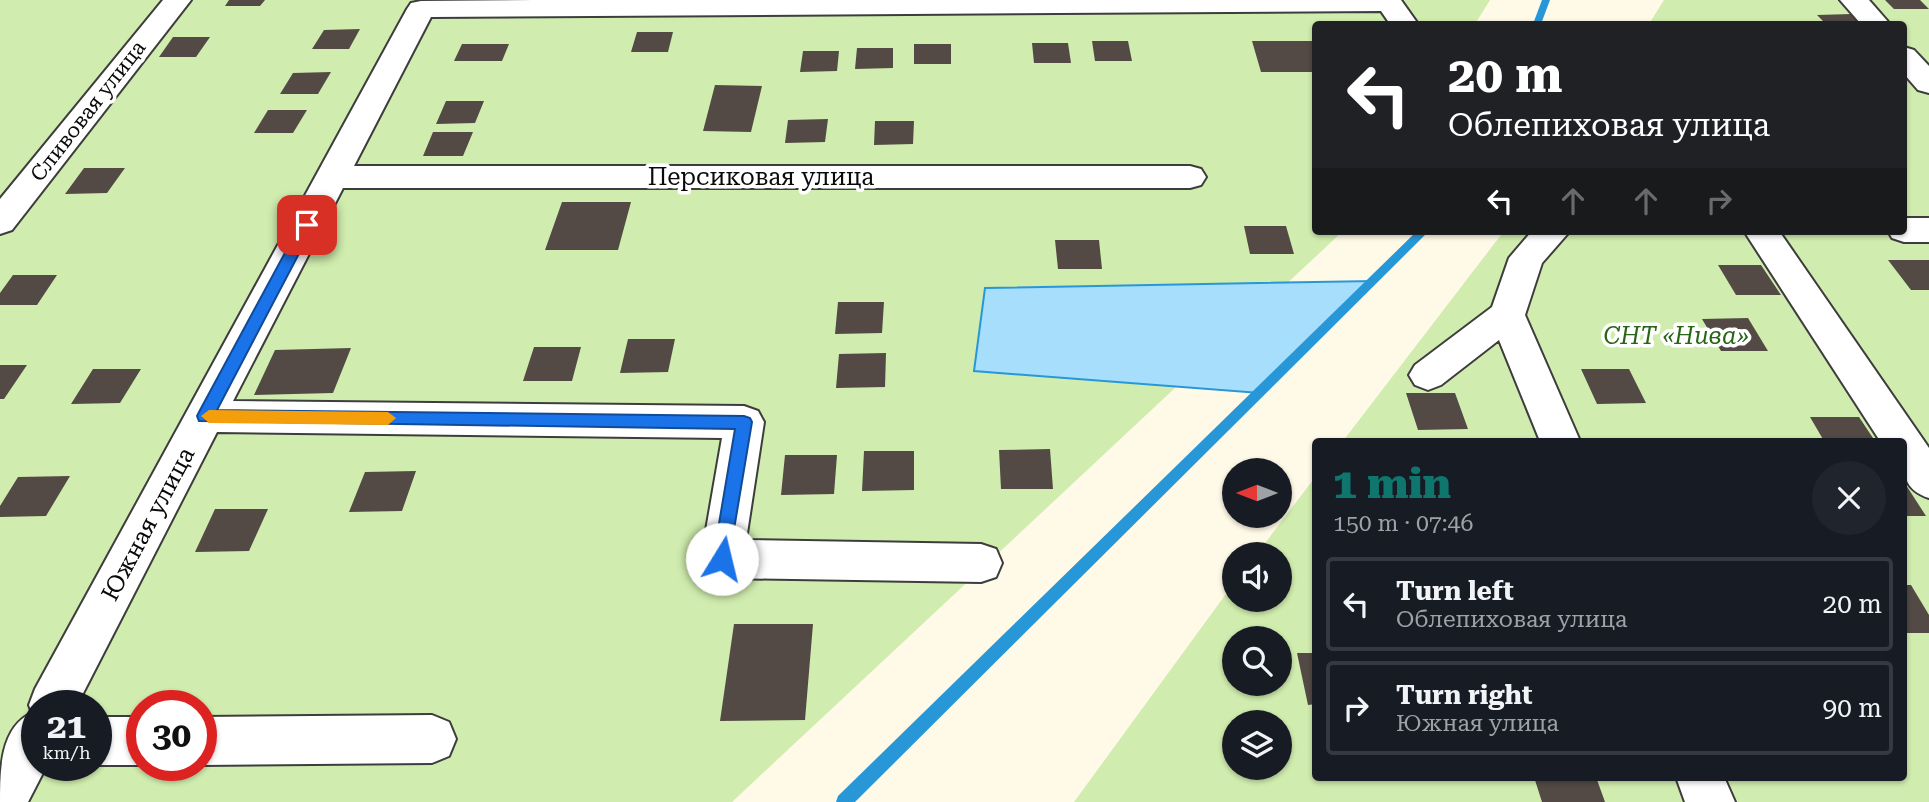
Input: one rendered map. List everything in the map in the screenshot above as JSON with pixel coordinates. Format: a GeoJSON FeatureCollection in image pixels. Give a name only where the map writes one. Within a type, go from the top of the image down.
{"type":"FeatureCollection","features":[{"type":"Feature","properties":{"kind":"street","name":"Сливовая улица"},"geometry":{"type":"LineString","coordinates":[[0,222],[177,0]]}},
{"type":"Feature","properties":{"kind":"street"},"geometry":{"type":"LineString","coordinates":[[1854,0],[1873,21]]}},
{"type":"Feature","properties":{"kind":"street","name":"Южная улица"},"geometry":{"type":"LineString","coordinates":[[61,690],[421,9],[1390,4],[1402,21]]}},
{"type":"Feature","properties":{"kind":"street"},"geometry":{"type":"LineString","coordinates":[[1907,59],[1929,84]]}},
{"type":"Feature","properties":{"kind":"street","name":"Персиковая улица"},"geometry":{"type":"LineString","coordinates":[[332,177],[1190,177]]}},
{"type":"Feature","properties":{"kind":"street"},"geometry":{"type":"LineString","coordinates":[[1907,230],[1929,230]]}},
{"type":"Feature","properties":{"kind":"street"},"geometry":{"type":"LineString","coordinates":[[1428,375],[1507,314],[1526,258],[1549,235]]}},
{"type":"Feature","properties":{"kind":"street"},"geometry":{"type":"LineString","coordinates":[[1764,235],[1900,438]]}},
{"type":"Feature","properties":{"kind":"street"},"geometry":{"type":"LineString","coordinates":[[1507,314],[1559,438]]}},
{"type":"Feature","properties":{"kind":"street"},"geometry":{"type":"LineString","coordinates":[[205,416],[744,422],[722,559],[981,563]]}},
{"type":"Feature","properties":{"kind":"street"},"geometry":{"type":"LineString","coordinates":[[1907,448],[1929,481]]}},
{"type":"Feature","properties":{"kind":"street"},"geometry":{"type":"LineString","coordinates":[[217,741],[432,739]]}},
{"type":"Feature","properties":{"kind":"street","name":"Южная улица"},"geometry":{"type":"LineString","coordinates":[[1,802],[21,765]]}},
{"type":"Feature","properties":{"kind":"street"},"geometry":{"type":"LineString","coordinates":[[1702,781],[1710,802]]}},
{"type":"Feature","properties":{"kind":"green space"},"geometry":{"type":"Polygon","coordinates":[[[0,0],[1490,0],[1477,21],[1312,21],[1312,235],[1339,235],[732,802],[0,802],[0,0]]]}},
{"type":"Feature","properties":{"kind":"green space","name":"СНТ «Нива»"},"geometry":{"type":"Polygon","coordinates":[[[1664,0],[1929,0],[1929,802],[1074,802],[1222,599],[1222,612],[1292,612],[1292,542],[1266,542],[1277,528],[1292,528],[1292,508],[1312,481],[1312,781],[1907,781],[1907,438],[1345,438],[1501,235],[1907,235],[1907,21],[1651,21],[1664,0]]]}},
{"type":"Feature","properties":{"kind":"water"},"geometry":{"type":"Polygon","coordinates":[[[1373,281],[1260,393],[974,371],[985,288],[1373,281]]]}},
{"type":"Feature","properties":{"kind":"building"},"geometry":{"type":"Polygon","coordinates":[[[229,0],[265,0],[260,6],[225,6],[229,0]]]}},
{"type":"Feature","properties":{"kind":"building"},"geometry":{"type":"Polygon","coordinates":[[[1885,0],[1920,0],[1929,9],[1894,9],[1885,0]]]}},
{"type":"Feature","properties":{"kind":"building"},"geometry":{"type":"Polygon","coordinates":[[[1852,14],[1859,21],[1823,21],[1817,15],[1852,14]]]}},
{"type":"Feature","properties":{"kind":"building"},"geometry":{"type":"Polygon","coordinates":[[[360,29],[349,49],[312,49],[324,30],[360,29]]]}},
{"type":"Feature","properties":{"kind":"building"},"geometry":{"type":"Polygon","coordinates":[[[637,32],[673,32],[668,52],[631,52],[637,32]]]}},
{"type":"Feature","properties":{"kind":"building"},"geometry":{"type":"Polygon","coordinates":[[[173,37],[210,37],[196,57],[159,57],[173,37]]]}},
{"type":"Feature","properties":{"kind":"building"},"geometry":{"type":"Polygon","coordinates":[[[1092,41],[1128,41],[1132,61],[1095,61],[1092,41]]]}},
{"type":"Feature","properties":{"kind":"building"},"geometry":{"type":"Polygon","coordinates":[[[1252,41],[1312,41],[1312,72],[1261,72],[1252,41]]]}},
{"type":"Feature","properties":{"kind":"building"},"geometry":{"type":"Polygon","coordinates":[[[1032,43],[1068,43],[1071,63],[1034,63],[1032,43]]]}},
{"type":"Feature","properties":{"kind":"building"},"geometry":{"type":"Polygon","coordinates":[[[462,44],[509,44],[502,61],[454,61],[462,44]]]}},
{"type":"Feature","properties":{"kind":"building"},"geometry":{"type":"Polygon","coordinates":[[[914,44],[951,44],[951,64],[914,64],[914,44]]]}},
{"type":"Feature","properties":{"kind":"building"},"geometry":{"type":"Polygon","coordinates":[[[857,48],[893,48],[893,68],[855,69],[857,48]]]}},
{"type":"Feature","properties":{"kind":"building"},"geometry":{"type":"Polygon","coordinates":[[[803,51],[839,51],[837,71],[800,72],[803,51]]]}},
{"type":"Feature","properties":{"kind":"building"},"geometry":{"type":"Polygon","coordinates":[[[331,72],[318,94],[280,94],[293,73],[331,72]]]}},
{"type":"Feature","properties":{"kind":"building"},"geometry":{"type":"Polygon","coordinates":[[[715,85],[762,86],[751,132],[703,131],[715,85]]]}},
{"type":"Feature","properties":{"kind":"building"},"geometry":{"type":"Polygon","coordinates":[[[446,101],[484,101],[475,123],[436,124],[446,101]]]}},
{"type":"Feature","properties":{"kind":"building"},"geometry":{"type":"Polygon","coordinates":[[[268,110],[307,110],[293,133],[254,133],[268,110]]]}},
{"type":"Feature","properties":{"kind":"building"},"geometry":{"type":"Polygon","coordinates":[[[828,119],[825,142],[785,143],[788,120],[828,119]]]}},
{"type":"Feature","properties":{"kind":"building"},"geometry":{"type":"Polygon","coordinates":[[[875,121],[914,121],[913,144],[874,145],[875,121]]]}},
{"type":"Feature","properties":{"kind":"building"},"geometry":{"type":"Polygon","coordinates":[[[433,132],[473,132],[463,156],[423,156],[433,132]]]}},
{"type":"Feature","properties":{"kind":"building"},"geometry":{"type":"Polygon","coordinates":[[[84,168],[125,168],[107,193],[65,194],[84,168]]]}},
{"type":"Feature","properties":{"kind":"building"},"geometry":{"type":"Polygon","coordinates":[[[562,202],[631,202],[618,250],[545,250],[562,202]]]}},
{"type":"Feature","properties":{"kind":"building"},"geometry":{"type":"Polygon","coordinates":[[[1244,226],[1286,226],[1294,254],[1250,254],[1244,226]]]}},
{"type":"Feature","properties":{"kind":"building"},"geometry":{"type":"Polygon","coordinates":[[[1055,240],[1099,240],[1102,269],[1058,269],[1055,240]]]}},
{"type":"Feature","properties":{"kind":"building"},"geometry":{"type":"Polygon","coordinates":[[[1888,260],[1929,260],[1929,290],[1911,290],[1888,260]]]}},
{"type":"Feature","properties":{"kind":"building"},"geometry":{"type":"Polygon","coordinates":[[[1718,265],[1761,265],[1781,295],[1736,295],[1718,265]]]}},
{"type":"Feature","properties":{"kind":"building"},"geometry":{"type":"Polygon","coordinates":[[[13,275],[57,275],[37,305],[0,305],[0,293],[13,275]]]}},
{"type":"Feature","properties":{"kind":"building"},"geometry":{"type":"Polygon","coordinates":[[[838,302],[884,302],[882,333],[835,334],[838,302]]]}},
{"type":"Feature","properties":{"kind":"building"},"geometry":{"type":"Polygon","coordinates":[[[1748,318],[1768,351],[1721,351],[1702,319],[1748,318]]]}},
{"type":"Feature","properties":{"kind":"building"},"geometry":{"type":"Polygon","coordinates":[[[628,339],[675,339],[668,372],[620,373],[628,339]]]}},
{"type":"Feature","properties":{"kind":"building"},"geometry":{"type":"Polygon","coordinates":[[[534,347],[581,347],[572,381],[523,381],[534,347]]]}},
{"type":"Feature","properties":{"kind":"building"},"geometry":{"type":"Polygon","coordinates":[[[351,348],[333,393],[254,395],[275,350],[351,348]]]}},
{"type":"Feature","properties":{"kind":"building"},"geometry":{"type":"Polygon","coordinates":[[[886,353],[885,387],[836,388],[839,354],[886,353]]]}},
{"type":"Feature","properties":{"kind":"building"},"geometry":{"type":"Polygon","coordinates":[[[0,365],[27,365],[4,399],[0,399],[0,365]]]}},
{"type":"Feature","properties":{"kind":"building"},"geometry":{"type":"Polygon","coordinates":[[[93,369],[141,369],[120,403],[71,404],[93,369]]]}},
{"type":"Feature","properties":{"kind":"building"},"geometry":{"type":"Polygon","coordinates":[[[1581,369],[1629,369],[1646,403],[1597,404],[1581,369]]]}},
{"type":"Feature","properties":{"kind":"building"},"geometry":{"type":"Polygon","coordinates":[[[1406,393],[1455,393],[1468,429],[1418,430],[1406,393]]]}},
{"type":"Feature","properties":{"kind":"building"},"geometry":{"type":"Polygon","coordinates":[[[1810,417],[1859,417],[1873,438],[1822,438],[1810,417]]]}},
{"type":"Feature","properties":{"kind":"building"},"geometry":{"type":"Polygon","coordinates":[[[1050,449],[1053,489],[1001,489],[999,450],[1050,449]]]}},
{"type":"Feature","properties":{"kind":"building"},"geometry":{"type":"Polygon","coordinates":[[[864,451],[914,451],[914,490],[862,491],[864,451]]]}},
{"type":"Feature","properties":{"kind":"building"},"geometry":{"type":"Polygon","coordinates":[[[785,455],[837,455],[834,494],[781,495],[785,455]]]}},
{"type":"Feature","properties":{"kind":"building"},"geometry":{"type":"Polygon","coordinates":[[[416,471],[402,511],[349,512],[365,472],[416,471]]]}},
{"type":"Feature","properties":{"kind":"building"},"geometry":{"type":"Polygon","coordinates":[[[70,476],[46,516],[0,517],[0,506],[18,477],[70,476]]]}},
{"type":"Feature","properties":{"kind":"building"},"geometry":{"type":"Polygon","coordinates":[[[1907,487],[1926,516],[1907,516],[1907,487]]]}},
{"type":"Feature","properties":{"kind":"building"},"geometry":{"type":"Polygon","coordinates":[[[215,509],[268,509],[249,551],[195,552],[215,509]]]}},
{"type":"Feature","properties":{"kind":"building"},"geometry":{"type":"Polygon","coordinates":[[[1907,585],[1911,585],[1929,615],[1929,633],[1907,633],[1907,585]]]}},
{"type":"Feature","properties":{"kind":"building"},"geometry":{"type":"Polygon","coordinates":[[[734,624],[813,624],[805,720],[720,721],[734,624]]]}},
{"type":"Feature","properties":{"kind":"building"},"geometry":{"type":"Polygon","coordinates":[[[1297,653],[1312,653],[1312,704],[1308,705],[1297,653]]]}},
{"type":"Feature","properties":{"kind":"building"},"geometry":{"type":"Polygon","coordinates":[[[1535,781],[1597,781],[1605,802],[1542,802],[1535,781]]]}},
{"type":"Feature","properties":{"kind":"waterway"},"geometry":{"type":"LineString","coordinates":[[1538,21],[1546,0]]}},
{"type":"Feature","properties":{"kind":"waterway"},"geometry":{"type":"LineString","coordinates":[[844,802],[1420,235]]}},
{"type":"Feature","properties":{"kind":"slow traffic"},"geometry":{"type":"LineString","coordinates":[[209,416],[388,418]]}},
{"type":"Feature","properties":{"kind":"route"},"geometry":{"type":"LineString","coordinates":[[307,225],[205,416],[744,422],[722,559]]}}]}
